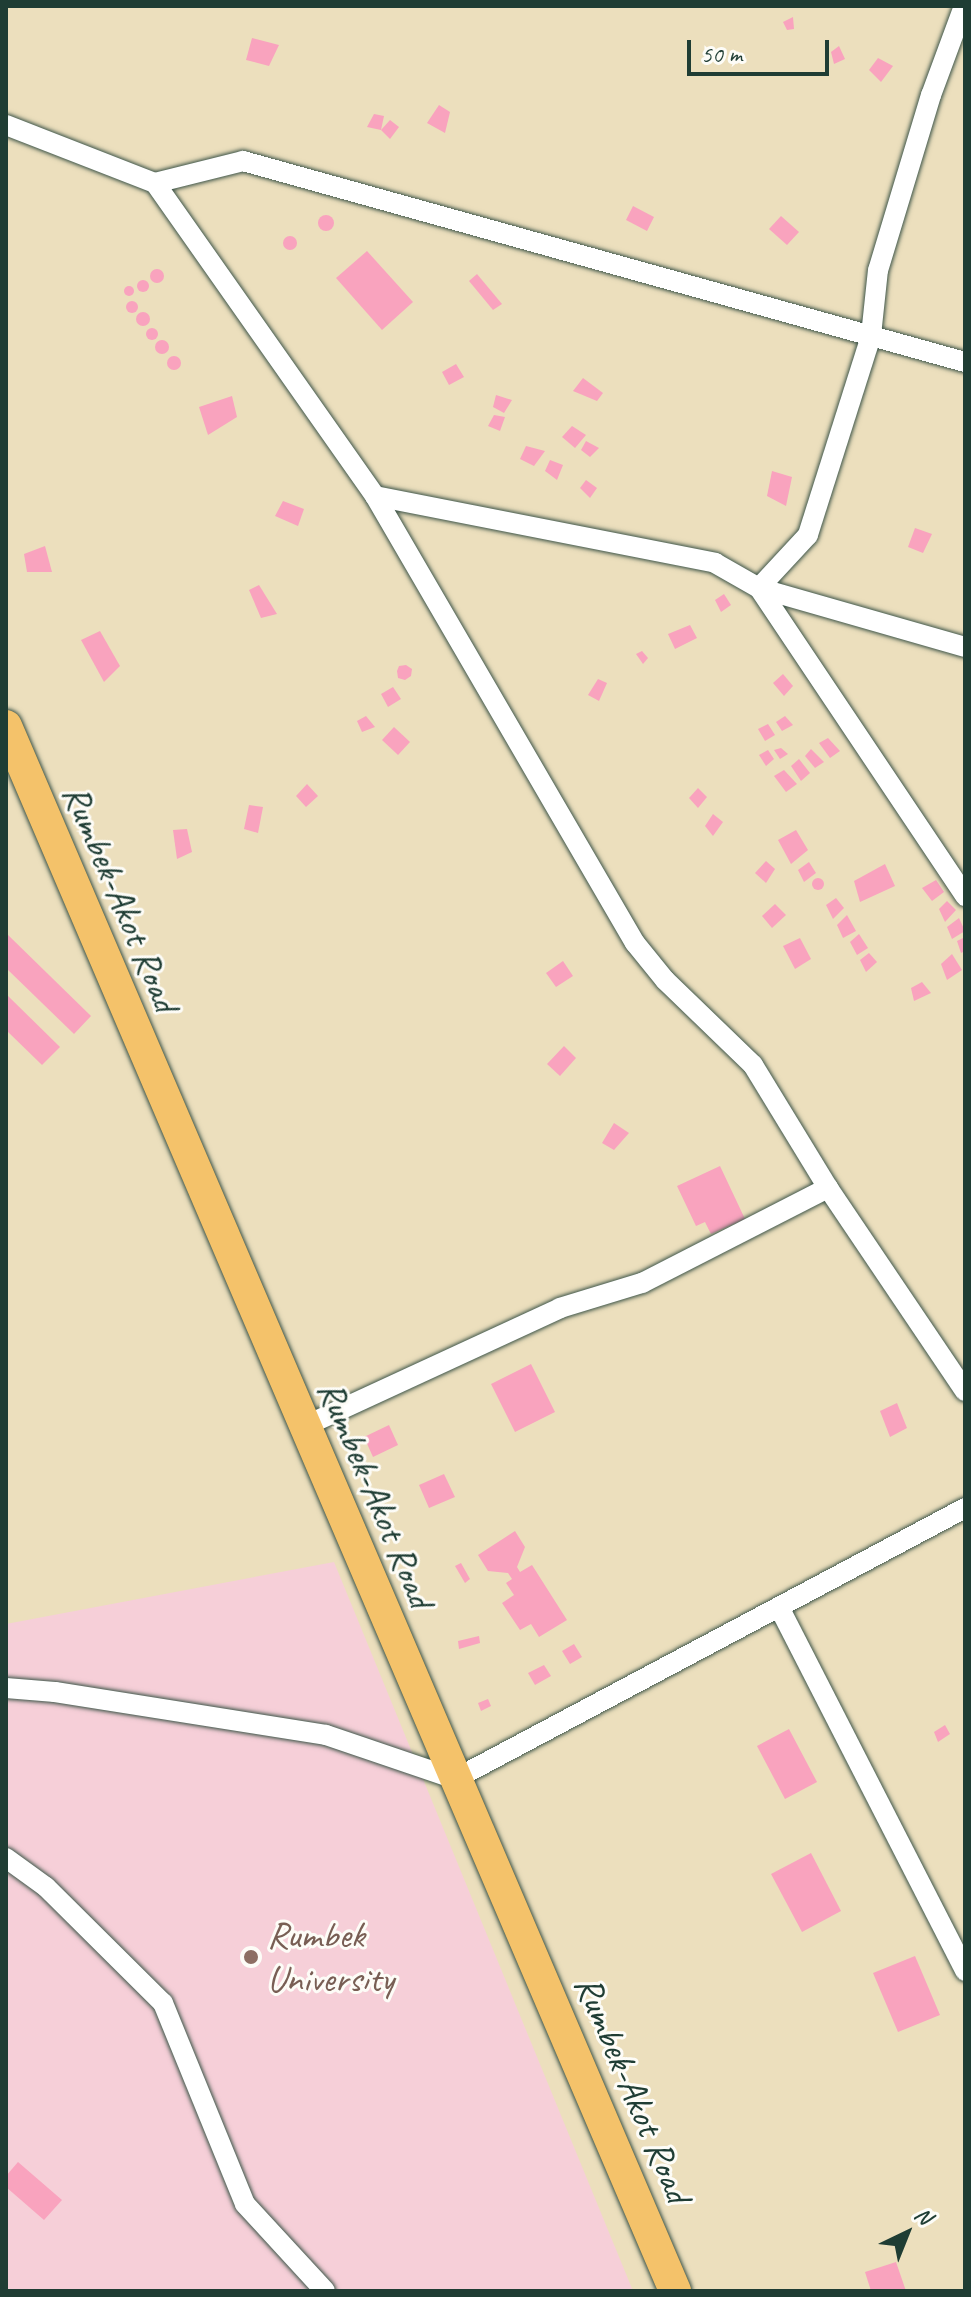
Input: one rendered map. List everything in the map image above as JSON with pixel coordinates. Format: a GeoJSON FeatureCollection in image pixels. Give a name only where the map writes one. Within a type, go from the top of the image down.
{"type":"FeatureCollection","features":[{"type":"Feature","properties":{"kind":"main road","name":"Rumbek-Akot Road"},"geometry":{"type":"LineString","coordinates":[[6,726],[303,1427],[675,2291]]}},
{"type":"Feature","properties":{"kind":"street"},"geometry":{"type":"LineString","coordinates":[[759,588],[808,535],[871,336],[878,270],[931,95],[964,6]]}},
{"type":"Feature","properties":{"kind":"street"},"geometry":{"type":"LineString","coordinates":[[6,125],[155,183],[375,496],[635,943],[665,980],[753,1065],[828,1188],[965,1391]]}},
{"type":"Feature","properties":{"kind":"street"},"geometry":{"type":"LineString","coordinates":[[155,183],[243,161],[965,362]]}},
{"type":"Feature","properties":{"kind":"street"},"geometry":{"type":"LineString","coordinates":[[375,496],[715,563],[759,588],[965,647]]}},
{"type":"Feature","properties":{"kind":"street"},"geometry":{"type":"LineString","coordinates":[[759,588],[965,896]]}},
{"type":"Feature","properties":{"kind":"street"},"geometry":{"type":"LineString","coordinates":[[303,1427],[560,1308],[642,1283],[828,1188]]}},
{"type":"Feature","properties":{"kind":"street"},"geometry":{"type":"LineString","coordinates":[[6,1688],[55,1692],[326,1735],[455,1779],[965,1508]]}},
{"type":"Feature","properties":{"kind":"street"},"geometry":{"type":"LineString","coordinates":[[779,1607],[965,1971]]}},
{"type":"Feature","properties":{"kind":"street"},"geometry":{"type":"LineString","coordinates":[[6,1858],[46,1887],[163,2003],[245,2204],[325,2291]]}},
{"type":"Feature","properties":{"kind":"shaded area","name":"Rumbek University"},"geometry":{"type":"Polygon","coordinates":[[[334,1562],[633,2291],[6,2291],[6,1624],[334,1562]]]}},
{"type":"Feature","properties":{"kind":"building"},"geometry":{"type":"Polygon","coordinates":[[[793,17],[794,29],[787,30],[783,22],[793,17]]]}},
{"type":"Feature","properties":{"kind":"building"},"geometry":{"type":"Polygon","coordinates":[[[252,38],[279,45],[269,66],[246,60],[252,38]]]}},
{"type":"Feature","properties":{"kind":"building"},"geometry":{"type":"Polygon","coordinates":[[[839,46],[845,59],[834,64],[831,52],[839,46]]]}},
{"type":"Feature","properties":{"kind":"building"},"geometry":{"type":"Polygon","coordinates":[[[878,58],[893,66],[881,82],[869,70],[878,58]]]}},
{"type":"Feature","properties":{"kind":"building"},"geometry":{"type":"Polygon","coordinates":[[[439,105],[450,112],[445,133],[427,123],[439,105]]]}},
{"type":"Feature","properties":{"kind":"building"},"geometry":{"type":"Polygon","coordinates":[[[374,114],[384,116],[381,130],[367,127],[374,114]]]}},
{"type":"Feature","properties":{"kind":"building"},"geometry":{"type":"Polygon","coordinates":[[[390,120],[399,127],[390,139],[381,130],[390,120]]]}},
{"type":"Feature","properties":{"kind":"building"},"geometry":{"type":"Polygon","coordinates":[[[633,206],[654,217],[647,231],[626,220],[633,206]]]}},
{"type":"Feature","properties":{"kind":"building"},"geometry":{"type":"Polygon","coordinates":[[[326,215],[334,223],[326,231],[318,223],[326,215]]]}},
{"type":"Feature","properties":{"kind":"building"},"geometry":{"type":"Polygon","coordinates":[[[781,216],[799,232],[787,245],[769,229],[781,216]]]}},
{"type":"Feature","properties":{"kind":"building"},"geometry":{"type":"Polygon","coordinates":[[[290,236],[297,243],[290,250],[283,243],[290,236]]]}},
{"type":"Feature","properties":{"kind":"building"},"geometry":{"type":"Polygon","coordinates":[[[367,251],[413,302],[382,330],[336,278],[367,251]]]}},
{"type":"Feature","properties":{"kind":"building"},"geometry":{"type":"Polygon","coordinates":[[[157,269],[164,276],[157,283],[150,276],[157,269]]]}},
{"type":"Feature","properties":{"kind":"building"},"geometry":{"type":"Polygon","coordinates":[[[477,274],[502,304],[493,310],[469,281],[477,274]]]}},
{"type":"Feature","properties":{"kind":"building"},"geometry":{"type":"Polygon","coordinates":[[[143,280],[149,286],[143,292],[137,286],[143,280]]]}},
{"type":"Feature","properties":{"kind":"building"},"geometry":{"type":"Polygon","coordinates":[[[129,286],[134,291],[129,296],[124,291],[129,286]]]}},
{"type":"Feature","properties":{"kind":"building"},"geometry":{"type":"Polygon","coordinates":[[[132,301],[138,307],[132,313],[126,307],[132,301]]]}},
{"type":"Feature","properties":{"kind":"building"},"geometry":{"type":"Polygon","coordinates":[[[143,312],[150,319],[143,326],[136,319],[143,312]]]}},
{"type":"Feature","properties":{"kind":"building"},"geometry":{"type":"Polygon","coordinates":[[[152,328],[158,334],[152,340],[146,334],[152,328]]]}},
{"type":"Feature","properties":{"kind":"building"},"geometry":{"type":"Polygon","coordinates":[[[162,340],[169,347],[162,354],[155,347],[162,340]]]}},
{"type":"Feature","properties":{"kind":"building"},"geometry":{"type":"Polygon","coordinates":[[[174,356],[181,363],[174,370],[167,363],[174,356]]]}},
{"type":"Feature","properties":{"kind":"building"},"geometry":{"type":"Polygon","coordinates":[[[456,364],[464,377],[449,385],[442,372],[456,364]]]}},
{"type":"Feature","properties":{"kind":"building"},"geometry":{"type":"Polygon","coordinates":[[[583,378],[603,393],[597,401],[573,391],[583,378]]]}},
{"type":"Feature","properties":{"kind":"building"},"geometry":{"type":"Polygon","coordinates":[[[496,395],[512,400],[504,413],[493,407],[496,395]]]}},
{"type":"Feature","properties":{"kind":"building"},"geometry":{"type":"Polygon","coordinates":[[[232,396],[237,417],[208,435],[199,407],[232,396]]]}},
{"type":"Feature","properties":{"kind":"building"},"geometry":{"type":"Polygon","coordinates":[[[494,415],[505,417],[500,431],[488,426],[494,415]]]}},
{"type":"Feature","properties":{"kind":"building"},"geometry":{"type":"Polygon","coordinates":[[[572,426],[586,435],[575,448],[562,437],[572,426]]]}},
{"type":"Feature","properties":{"kind":"building"},"geometry":{"type":"Polygon","coordinates":[[[586,441],[599,448],[590,457],[581,450],[586,441]]]}},
{"type":"Feature","properties":{"kind":"building"},"geometry":{"type":"Polygon","coordinates":[[[526,446],[545,451],[534,466],[520,459],[526,446]]]}},
{"type":"Feature","properties":{"kind":"building"},"geometry":{"type":"Polygon","coordinates":[[[550,460],[563,465],[557,480],[545,471],[550,460]]]}},
{"type":"Feature","properties":{"kind":"building"},"geometry":{"type":"Polygon","coordinates":[[[772,471],[792,477],[786,506],[767,496],[772,471]]]}},
{"type":"Feature","properties":{"kind":"building"},"geometry":{"type":"Polygon","coordinates":[[[586,480],[597,488],[590,498],[580,488],[586,480]]]}},
{"type":"Feature","properties":{"kind":"building"},"geometry":{"type":"Polygon","coordinates":[[[283,501],[304,509],[298,526],[275,516],[283,501]]]}},
{"type":"Feature","properties":{"kind":"building"},"geometry":{"type":"Polygon","coordinates":[[[915,528],[932,534],[923,553],[908,547],[915,528]]]}},
{"type":"Feature","properties":{"kind":"building"},"geometry":{"type":"Polygon","coordinates":[[[45,546],[52,572],[27,572],[24,554],[45,546]]]}},
{"type":"Feature","properties":{"kind":"building"},"geometry":{"type":"Polygon","coordinates":[[[259,585],[277,614],[261,618],[249,590],[259,585]]]}},
{"type":"Feature","properties":{"kind":"building"},"geometry":{"type":"Polygon","coordinates":[[[724,594],[731,605],[721,612],[715,600],[724,594]]]}},
{"type":"Feature","properties":{"kind":"building"},"geometry":{"type":"Polygon","coordinates":[[[690,625],[697,638],[675,649],[668,634],[690,625]]]}},
{"type":"Feature","properties":{"kind":"building"},"geometry":{"type":"Polygon","coordinates":[[[100,631],[120,666],[104,682],[81,640],[100,631]]]}},
{"type":"Feature","properties":{"kind":"building"},"geometry":{"type":"Polygon","coordinates":[[[642,651],[648,658],[643,664],[636,654],[642,651]]]}},
{"type":"Feature","properties":{"kind":"building"},"geometry":{"type":"Polygon","coordinates":[[[406,665],[412,669],[411,676],[405,680],[398,678],[399,666],[406,665]]]}},
{"type":"Feature","properties":{"kind":"building"},"geometry":{"type":"Polygon","coordinates":[[[783,674],[793,686],[784,696],[773,683],[783,674]]]}},
{"type":"Feature","properties":{"kind":"building"},"geometry":{"type":"Polygon","coordinates":[[[598,679],[607,683],[599,701],[588,695],[598,679]]]}},
{"type":"Feature","properties":{"kind":"building"},"geometry":{"type":"Polygon","coordinates":[[[393,687],[401,699],[388,707],[381,694],[393,687]]]}},
{"type":"Feature","properties":{"kind":"building"},"geometry":{"type":"Polygon","coordinates":[[[366,716],[375,727],[362,732],[357,721],[366,716]]]}},
{"type":"Feature","properties":{"kind":"building"},"geometry":{"type":"Polygon","coordinates":[[[785,716],[793,725],[782,731],[776,722],[785,716]]]}},
{"type":"Feature","properties":{"kind":"building"},"geometry":{"type":"Polygon","coordinates":[[[768,724],[775,735],[765,741],[758,729],[768,724]]]}},
{"type":"Feature","properties":{"kind":"building"},"geometry":{"type":"Polygon","coordinates":[[[394,727],[410,742],[398,755],[382,740],[394,727]]]}},
{"type":"Feature","properties":{"kind":"building"},"geometry":{"type":"Polygon","coordinates":[[[828,738],[840,751],[830,758],[819,743],[828,738]]]}},
{"type":"Feature","properties":{"kind":"building"},"geometry":{"type":"Polygon","coordinates":[[[781,748],[788,754],[780,759],[774,750],[781,748]]]}},
{"type":"Feature","properties":{"kind":"building"},"geometry":{"type":"Polygon","coordinates":[[[811,749],[824,762],[815,768],[805,756],[811,749]]]}},
{"type":"Feature","properties":{"kind":"building"},"geometry":{"type":"Polygon","coordinates":[[[768,750],[774,759],[766,766],[759,755],[768,750]]]}},
{"type":"Feature","properties":{"kind":"building"},"geometry":{"type":"Polygon","coordinates":[[[799,759],[810,773],[801,781],[791,766],[799,759]]]}},
{"type":"Feature","properties":{"kind":"building"},"geometry":{"type":"Polygon","coordinates":[[[784,770],[797,784],[786,792],[774,776],[784,770]]]}},
{"type":"Feature","properties":{"kind":"building"},"geometry":{"type":"Polygon","coordinates":[[[307,784],[318,796],[306,807],[296,796],[307,784]]]}},
{"type":"Feature","properties":{"kind":"building"},"geometry":{"type":"Polygon","coordinates":[[[698,788],[707,797],[698,808],[689,798],[698,788]]]}},
{"type":"Feature","properties":{"kind":"building"},"geometry":{"type":"Polygon","coordinates":[[[249,805],[263,807],[258,833],[244,829],[249,805]]]}},
{"type":"Feature","properties":{"kind":"building"},"geometry":{"type":"Polygon","coordinates":[[[713,814],[723,822],[713,836],[705,826],[713,814]]]}},
{"type":"Feature","properties":{"kind":"building"},"geometry":{"type":"Polygon","coordinates":[[[187,829],[192,852],[177,859],[173,830],[187,829]]]}},
{"type":"Feature","properties":{"kind":"building"},"geometry":{"type":"Polygon","coordinates":[[[796,830],[808,850],[791,864],[778,840],[796,830]]]}},
{"type":"Feature","properties":{"kind":"building"},"geometry":{"type":"Polygon","coordinates":[[[766,861],[775,869],[766,883],[755,873],[766,861]]]}},
{"type":"Feature","properties":{"kind":"building"},"geometry":{"type":"Polygon","coordinates":[[[809,862],[816,873],[804,882],[798,870],[809,862]]]}},
{"type":"Feature","properties":{"kind":"building"},"geometry":{"type":"Polygon","coordinates":[[[885,864],[895,886],[860,902],[854,881],[885,864]]]}},
{"type":"Feature","properties":{"kind":"building"},"geometry":{"type":"Polygon","coordinates":[[[818,878],[824,884],[818,890],[812,884],[818,878]]]}},
{"type":"Feature","properties":{"kind":"building"},"geometry":{"type":"Polygon","coordinates":[[[936,880],[944,892],[932,901],[922,888],[936,880]]]}},
{"type":"Feature","properties":{"kind":"building"},"geometry":{"type":"Polygon","coordinates":[[[836,898],[844,908],[833,919],[826,905],[836,898]]]}},
{"type":"Feature","properties":{"kind":"building"},"geometry":{"type":"Polygon","coordinates":[[[947,901],[956,910],[945,922],[939,909],[947,901]]]}},
{"type":"Feature","properties":{"kind":"building"},"geometry":{"type":"Polygon","coordinates":[[[775,904],[786,915],[772,928],[762,916],[775,904]]]}},
{"type":"Feature","properties":{"kind":"building"},"geometry":{"type":"Polygon","coordinates":[[[847,915],[856,931],[843,938],[837,925],[847,915]]]}},
{"type":"Feature","properties":{"kind":"building"},"geometry":{"type":"Polygon","coordinates":[[[959,918],[965,931],[952,939],[947,927],[959,918]]]}},
{"type":"Feature","properties":{"kind":"building"},"geometry":{"type":"Polygon","coordinates":[[[6,933],[91,1016],[74,1034],[6,968],[6,933]]]}},
{"type":"Feature","properties":{"kind":"building"},"geometry":{"type":"Polygon","coordinates":[[[859,934],[868,948],[857,955],[850,942],[859,934]]]}},
{"type":"Feature","properties":{"kind":"building"},"geometry":{"type":"Polygon","coordinates":[[[965,937],[965,951],[961,953],[957,941],[965,937]]]}},
{"type":"Feature","properties":{"kind":"building"},"geometry":{"type":"Polygon","coordinates":[[[800,938],[811,959],[795,969],[783,946],[800,938]]]}},
{"type":"Feature","properties":{"kind":"building"},"geometry":{"type":"Polygon","coordinates":[[[869,953],[877,962],[866,972],[860,960],[869,953]]]}},
{"type":"Feature","properties":{"kind":"building"},"geometry":{"type":"Polygon","coordinates":[[[952,954],[962,970],[947,980],[941,964],[952,954]]]}},
{"type":"Feature","properties":{"kind":"building"},"geometry":{"type":"Polygon","coordinates":[[[563,961],[573,976],[556,987],[546,973],[563,961]]]}},
{"type":"Feature","properties":{"kind":"building"},"geometry":{"type":"Polygon","coordinates":[[[922,982],[931,993],[914,1001],[911,988],[922,982]]]}},
{"type":"Feature","properties":{"kind":"building"},"geometry":{"type":"Polygon","coordinates":[[[6,994],[60,1047],[42,1065],[6,1030],[6,994]]]}},
{"type":"Feature","properties":{"kind":"building"},"geometry":{"type":"Polygon","coordinates":[[[564,1046],[576,1058],[560,1076],[547,1064],[564,1046]]]}},
{"type":"Feature","properties":{"kind":"building"},"geometry":{"type":"Polygon","coordinates":[[[614,1123],[629,1133],[614,1150],[602,1143],[614,1123]]]}},
{"type":"Feature","properties":{"kind":"building"},"geometry":{"type":"Polygon","coordinates":[[[720,1166],[745,1219],[711,1234],[705,1222],[696,1226],[677,1186],[720,1166]]]}},
{"type":"Feature","properties":{"kind":"building"},"geometry":{"type":"Polygon","coordinates":[[[531,1364],[555,1412],[515,1432],[491,1384],[531,1364]]]}},
{"type":"Feature","properties":{"kind":"building"},"geometry":{"type":"Polygon","coordinates":[[[897,1403],[907,1428],[890,1437],[880,1411],[897,1403]]]}},
{"type":"Feature","properties":{"kind":"building"},"geometry":{"type":"Polygon","coordinates":[[[389,1425],[398,1445],[373,1457],[364,1437],[389,1425]]]}},
{"type":"Feature","properties":{"kind":"building"},"geometry":{"type":"Polygon","coordinates":[[[444,1474],[455,1497],[429,1508],[419,1485],[444,1474]]]}},
{"type":"Feature","properties":{"kind":"building"},"geometry":{"type":"Polygon","coordinates":[[[515,1531],[525,1547],[517,1567],[520,1572],[532,1565],[567,1620],[539,1637],[531,1624],[520,1630],[502,1603],[514,1595],[506,1583],[512,1579],[508,1573],[488,1571],[478,1555],[515,1531]]]}},
{"type":"Feature","properties":{"kind":"building"},"geometry":{"type":"Polygon","coordinates":[[[461,1563],[470,1579],[465,1583],[455,1566],[461,1563]]]}},
{"type":"Feature","properties":{"kind":"building"},"geometry":{"type":"Polygon","coordinates":[[[479,1636],[480,1643],[459,1649],[458,1641],[479,1636]]]}},
{"type":"Feature","properties":{"kind":"building"},"geometry":{"type":"Polygon","coordinates":[[[574,1644],[582,1657],[570,1664],[562,1651],[574,1644]]]}},
{"type":"Feature","properties":{"kind":"building"},"geometry":{"type":"Polygon","coordinates":[[[544,1665],[551,1676],[535,1685],[528,1673],[544,1665]]]}},
{"type":"Feature","properties":{"kind":"building"},"geometry":{"type":"Polygon","coordinates":[[[488,1699],[491,1706],[481,1711],[478,1703],[488,1699]]]}},
{"type":"Feature","properties":{"kind":"building"},"geometry":{"type":"Polygon","coordinates":[[[945,1725],[950,1734],[938,1742],[934,1732],[945,1725]]]}},
{"type":"Feature","properties":{"kind":"building"},"geometry":{"type":"Polygon","coordinates":[[[789,1729],[817,1782],[785,1799],[757,1746],[789,1729]]]}},
{"type":"Feature","properties":{"kind":"building"},"geometry":{"type":"Polygon","coordinates":[[[811,1853],[841,1911],[802,1932],[771,1874],[811,1853]]]}},
{"type":"Feature","properties":{"kind":"building"},"geometry":{"type":"Polygon","coordinates":[[[915,1956],[940,2015],[898,2032],[873,1973],[915,1956]]]}},
{"type":"Feature","properties":{"kind":"building"},"geometry":{"type":"Polygon","coordinates":[[[18,2162],[62,2200],[44,2220],[6,2187],[6,2176],[18,2162]]]}},
{"type":"Feature","properties":{"kind":"building"},"geometry":{"type":"Polygon","coordinates":[[[896,2262],[906,2291],[871,2291],[865,2272],[896,2262]]]}},
{"type":"Feature","properties":{"kind":"place","name":"Rumbek University"},"geometry":{"type":"Point","coordinates":[251,1957]}}]}
